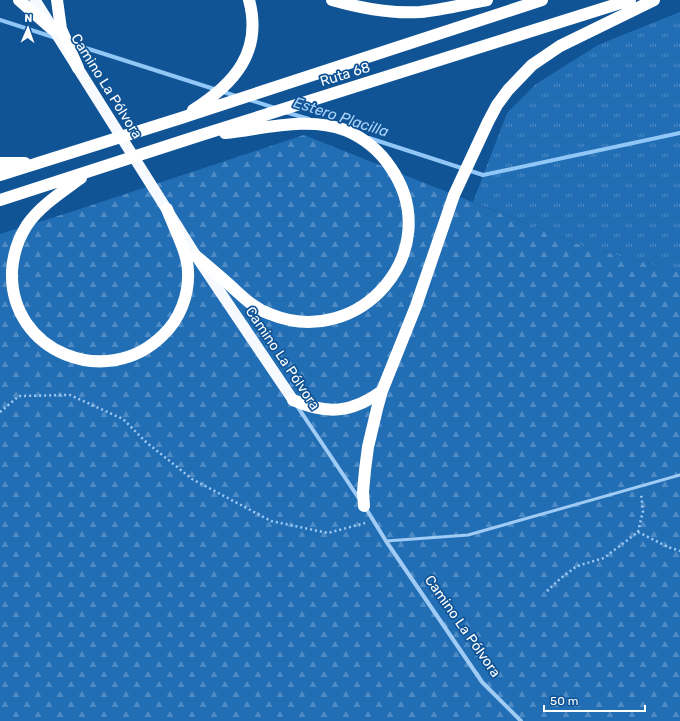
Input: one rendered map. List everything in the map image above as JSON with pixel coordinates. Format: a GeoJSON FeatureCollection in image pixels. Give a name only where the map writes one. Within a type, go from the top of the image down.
{"type":"FeatureCollection","features":[{"type":"Feature","properties":{"kind":"highway"},"geometry":{"type":"LineString","coordinates":[[19,0],[52,29]]}},
{"type":"Feature","properties":{"kind":"highway","name":"Camino La Pólvora"},"geometry":{"type":"LineString","coordinates":[[35,0],[196,256],[293,400]]}},
{"type":"Feature","properties":{"kind":"highway"},"geometry":{"type":"LineString","coordinates":[[57,0],[61,29],[78,68]]}},
{"type":"Feature","properties":{"kind":"highway"},"geometry":{"type":"LineString","coordinates":[[181,118],[226,86],[242,66],[251,43],[253,31],[253,20],[249,0]]}},
{"type":"Feature","properties":{"kind":"highway"},"geometry":{"type":"LineString","coordinates":[[332,0],[378,10],[419,12],[487,0]]}},
{"type":"Feature","properties":{"kind":"highway","name":"Ruta 68"},"geometry":{"type":"LineString","coordinates":[[0,175],[181,118],[542,0]]}},
{"type":"Feature","properties":{"kind":"highway","name":"Ruta 68"},"geometry":{"type":"LineString","coordinates":[[0,200],[630,0]]}},
{"type":"Feature","properties":{"kind":"highway"},"geometry":{"type":"LineString","coordinates":[[364,506],[363,492],[368,447],[382,391],[416,306],[454,194],[488,122],[501,100],[520,76],[546,54],[654,0]]}},
{"type":"Feature","properties":{"kind":"highway"},"geometry":{"type":"LineString","coordinates":[[196,256],[256,308],[282,319],[310,322],[324,321],[337,318],[363,306],[384,288],[392,277],[404,251],[408,224],[405,198],[395,173],[387,162],[373,148],[357,136],[344,130],[318,124],[292,124],[198,136]]}},
{"type":"Feature","properties":{"kind":"highway"},"geometry":{"type":"LineString","coordinates":[[0,163],[38,162]]}},
{"type":"Feature","properties":{"kind":"highway"},"geometry":{"type":"LineString","coordinates":[[94,170],[66,189],[34,216],[20,238],[12,264],[14,290],[22,315],[38,336],[59,352],[71,357],[97,362],[123,359],[147,349],[158,341],[171,326],[186,297],[188,271],[184,253],[167,209]]}},
{"type":"Feature","properties":{"kind":"highway"},"geometry":{"type":"LineString","coordinates":[[293,400],[308,407],[319,409],[342,409],[364,403],[382,391]]}},
{"type":"Feature","properties":{"kind":"street","name":"Camino La Pólvora"},"geometry":{"type":"LineString","coordinates":[[293,400],[386,541],[482,682],[521,721]]}},
{"type":"Feature","properties":{"kind":"lane"},"geometry":{"type":"LineString","coordinates":[[386,541],[468,535],[680,475]]}},
{"type":"Feature","properties":{"kind":"path"},"geometry":{"type":"LineString","coordinates":[[0,412],[19,396],[70,396],[123,419],[146,442],[192,479],[271,522],[328,533],[373,520]]}},
{"type":"Feature","properties":{"kind":"path"},"geometry":{"type":"LineString","coordinates":[[547,591],[577,566],[604,558],[638,532],[643,511],[640,486]]}},
{"type":"Feature","properties":{"kind":"path"},"geometry":{"type":"LineString","coordinates":[[638,532],[680,552]]}},
{"type":"Feature","properties":{"kind":"green space"},"geometry":{"type":"Polygon","coordinates":[[[680,12],[680,274],[673,270],[585,247],[473,202],[507,113],[536,84],[598,45],[680,12]]]}},
{"type":"Feature","properties":{"kind":"green space"},"geometry":{"type":"Polygon","coordinates":[[[304,135],[585,247],[673,270],[680,274],[680,721],[0,721],[0,234],[304,135]]]}},
{"type":"Feature","properties":{"kind":"waterway","name":"Estero Placilla"},"geometry":{"type":"LineString","coordinates":[[0,20],[56,38]]}},
{"type":"Feature","properties":{"kind":"waterway","name":"Estero Placilla"},"geometry":{"type":"LineString","coordinates":[[70,43],[236,96]]}},
{"type":"Feature","properties":{"kind":"waterway","name":"Estero Placilla"},"geometry":{"type":"LineString","coordinates":[[247,99],[275,108]]}},
{"type":"Feature","properties":{"kind":"waterway","name":"Estero Placilla"},"geometry":{"type":"LineString","coordinates":[[285,112],[309,119]]}},
{"type":"Feature","properties":{"kind":"waterway","name":"Estero Placilla"},"geometry":{"type":"LineString","coordinates":[[369,138],[483,175],[680,133]]}}]}
